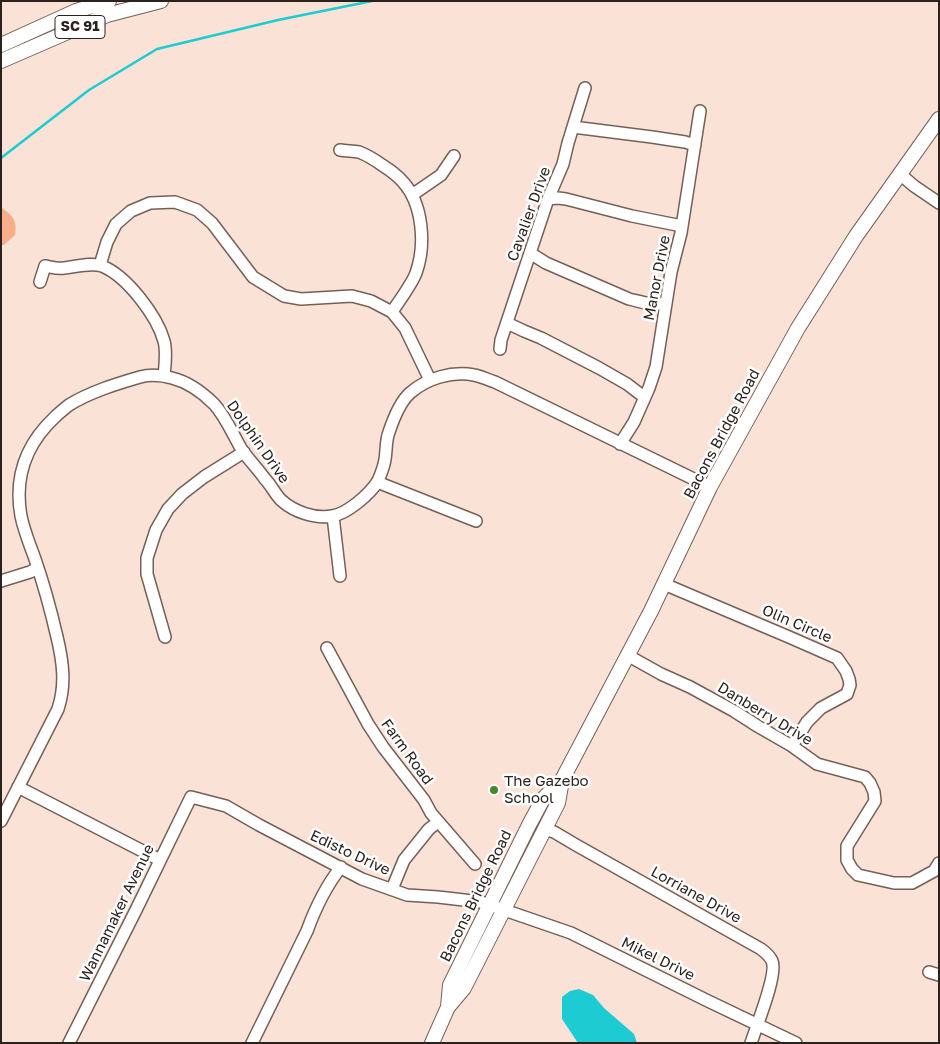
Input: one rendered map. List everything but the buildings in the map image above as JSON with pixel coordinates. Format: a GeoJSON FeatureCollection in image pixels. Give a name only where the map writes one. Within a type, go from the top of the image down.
{"type":"FeatureCollection","features":[{"type":"Feature","properties":{"kind":"main road","name":"SC 91"},"geometry":{"type":"LineString","coordinates":[[1,45],[76,11],[109,1]]}},
{"type":"Feature","properties":{"kind":"main road","name":"SC 91"},"geometry":{"type":"LineString","coordinates":[[1,61],[107,16],[161,1]]}},
{"type":"Feature","properties":{"kind":"main road","name":"Bacons Bridge Road"},"geometry":{"type":"LineString","coordinates":[[432,1043],[448,1006],[450,985],[490,904],[543,799],[562,780],[664,584],[710,487],[798,328],[856,236],[939,119]]}},
{"type":"Feature","properties":{"kind":"main road","name":"Bacons Bridge Road"},"geometry":{"type":"LineString","coordinates":[[448,1006],[464,988],[558,803],[562,780]]}},
{"type":"Feature","properties":{"kind":"street","name":"Cavalier Drive"},"geometry":{"type":"LineString","coordinates":[[500,349],[548,199],[563,164],[585,88]]}},
{"type":"Feature","properties":{"kind":"street","name":"Manor Drive"},"geometry":{"type":"LineString","coordinates":[[620,444],[634,422],[656,367],[671,272],[680,240],[700,111]]}},
{"type":"Feature","properties":{"kind":"street"},"geometry":{"type":"LineString","coordinates":[[573,127],[652,137],[695,145]]}},
{"type":"Feature","properties":{"kind":"street"},"geometry":{"type":"LineString","coordinates":[[340,150],[359,152],[376,160],[392,171],[404,182],[412,194],[418,212],[422,234],[421,256],[415,275],[392,312]]}},
{"type":"Feature","properties":{"kind":"street"},"geometry":{"type":"LineString","coordinates":[[412,194],[441,175],[454,156]]}},
{"type":"Feature","properties":{"kind":"street"},"geometry":{"type":"LineString","coordinates":[[900,174],[914,186],[939,202]]}},
{"type":"Feature","properties":{"kind":"street"},"geometry":{"type":"LineString","coordinates":[[548,199],[566,199],[632,216],[682,226]]}},
{"type":"Feature","properties":{"kind":"street"},"geometry":{"type":"LineString","coordinates":[[100,265],[107,242],[116,224],[131,211],[150,203],[175,202],[197,210],[212,224],[253,277],[284,296],[301,299],[352,296],[371,301],[392,312],[404,328],[430,380]]}},
{"type":"Feature","properties":{"kind":"street"},"geometry":{"type":"LineString","coordinates":[[530,253],[546,263],[629,299],[655,305],[666,303]]}},
{"type":"Feature","properties":{"kind":"street"},"geometry":{"type":"LineString","coordinates":[[40,282],[45,266],[62,268],[79,265],[100,265],[117,274],[130,286],[157,324],[164,343],[164,376]]}},
{"type":"Feature","properties":{"kind":"street"},"geometry":{"type":"LineString","coordinates":[[507,323],[599,368],[627,384],[644,397]]}},
{"type":"Feature","properties":{"kind":"street"},"geometry":{"type":"LineString","coordinates":[[340,576],[333,516],[350,508],[365,496],[377,482],[385,462],[388,435],[396,413],[410,394],[430,380],[452,374],[474,375],[495,382],[710,487]]}},
{"type":"Feature","properties":{"kind":"street","name":"Dolphin Drive"},"geometry":{"type":"LineString","coordinates":[[1,821],[58,709],[64,681],[60,646],[51,610],[22,522],[19,500],[23,465],[34,441],[45,427],[65,408],[97,391],[143,376],[164,376],[181,381],[197,390],[214,404],[226,420],[244,452],[281,500],[294,510],[312,516],[333,516]]}},
{"type":"Feature","properties":{"kind":"street"},"geometry":{"type":"LineString","coordinates":[[165,637],[147,574],[147,558],[156,530],[168,509],[182,494],[204,477],[244,452]]}},
{"type":"Feature","properties":{"kind":"street"},"geometry":{"type":"LineString","coordinates":[[377,482],[476,521]]}},
{"type":"Feature","properties":{"kind":"street"},"geometry":{"type":"LineString","coordinates":[[1,581],[38,568]]}},
{"type":"Feature","properties":{"kind":"street","name":"Olin Circle"},"geometry":{"type":"LineString","coordinates":[[664,584],[837,658],[846,671],[849,680],[850,685],[847,694],[821,708],[807,722],[792,746]]}},
{"type":"Feature","properties":{"kind":"street","name":"Farm Road"},"geometry":{"type":"LineString","coordinates":[[327,648],[368,724],[383,747],[424,800],[438,822],[475,864]]}},
{"type":"Feature","properties":{"kind":"street","name":"Danberry Drive"},"geometry":{"type":"LineString","coordinates":[[627,656],[713,699],[792,746],[817,764],[865,777],[874,792],[875,801],[848,846],[847,860],[858,875],[894,883],[912,883],[934,871],[939,863]]}},
{"type":"Feature","properties":{"kind":"street"},"geometry":{"type":"LineString","coordinates":[[18,787],[160,860]]}},
{"type":"Feature","properties":{"kind":"street","name":"Edisto Drive"},"geometry":{"type":"LineString","coordinates":[[191,797],[226,806],[362,879],[392,890],[407,895],[481,902],[504,909]]}},
{"type":"Feature","properties":{"kind":"street","name":"Wannamaker Avenue"},"geometry":{"type":"LineString","coordinates":[[69,1043],[191,797]]}},
{"type":"Feature","properties":{"kind":"street"},"geometry":{"type":"LineString","coordinates":[[392,890],[404,860],[429,829],[438,822]]}},
{"type":"Feature","properties":{"kind":"street","name":"Lorriane Drive"},"geometry":{"type":"LineString","coordinates":[[544,828],[576,844],[761,949],[766,954],[773,962],[773,972],[751,1043]]}},
{"type":"Feature","properties":{"kind":"street"},"geometry":{"type":"LineString","coordinates":[[254,1042],[310,920],[332,878],[341,868]]}},
{"type":"Feature","properties":{"kind":"street","name":"Mikel Drive"},"geometry":{"type":"LineString","coordinates":[[504,909],[571,933],[796,1043]]}},
{"type":"Feature","properties":{"kind":"shaded area"},"geometry":{"type":"Polygon","coordinates":[[[1,207],[15,222],[15,235],[4,245],[1,245],[1,207]]]}},
{"type":"Feature","properties":{"kind":"water"},"geometry":{"type":"Polygon","coordinates":[[[579,989],[593,995],[604,1008],[634,1034],[637,1043],[578,1043],[562,1019],[562,997],[570,991],[579,989]]]}},
{"type":"Feature","properties":{"kind":"waterway"},"geometry":{"type":"LineString","coordinates":[[1,158],[89,90],[157,49],[278,20],[372,1]]}},
{"type":"Feature","properties":{"kind":"place","name":"The Gazebo School"},"geometry":{"type":"Point","coordinates":[494,790]}}]}
